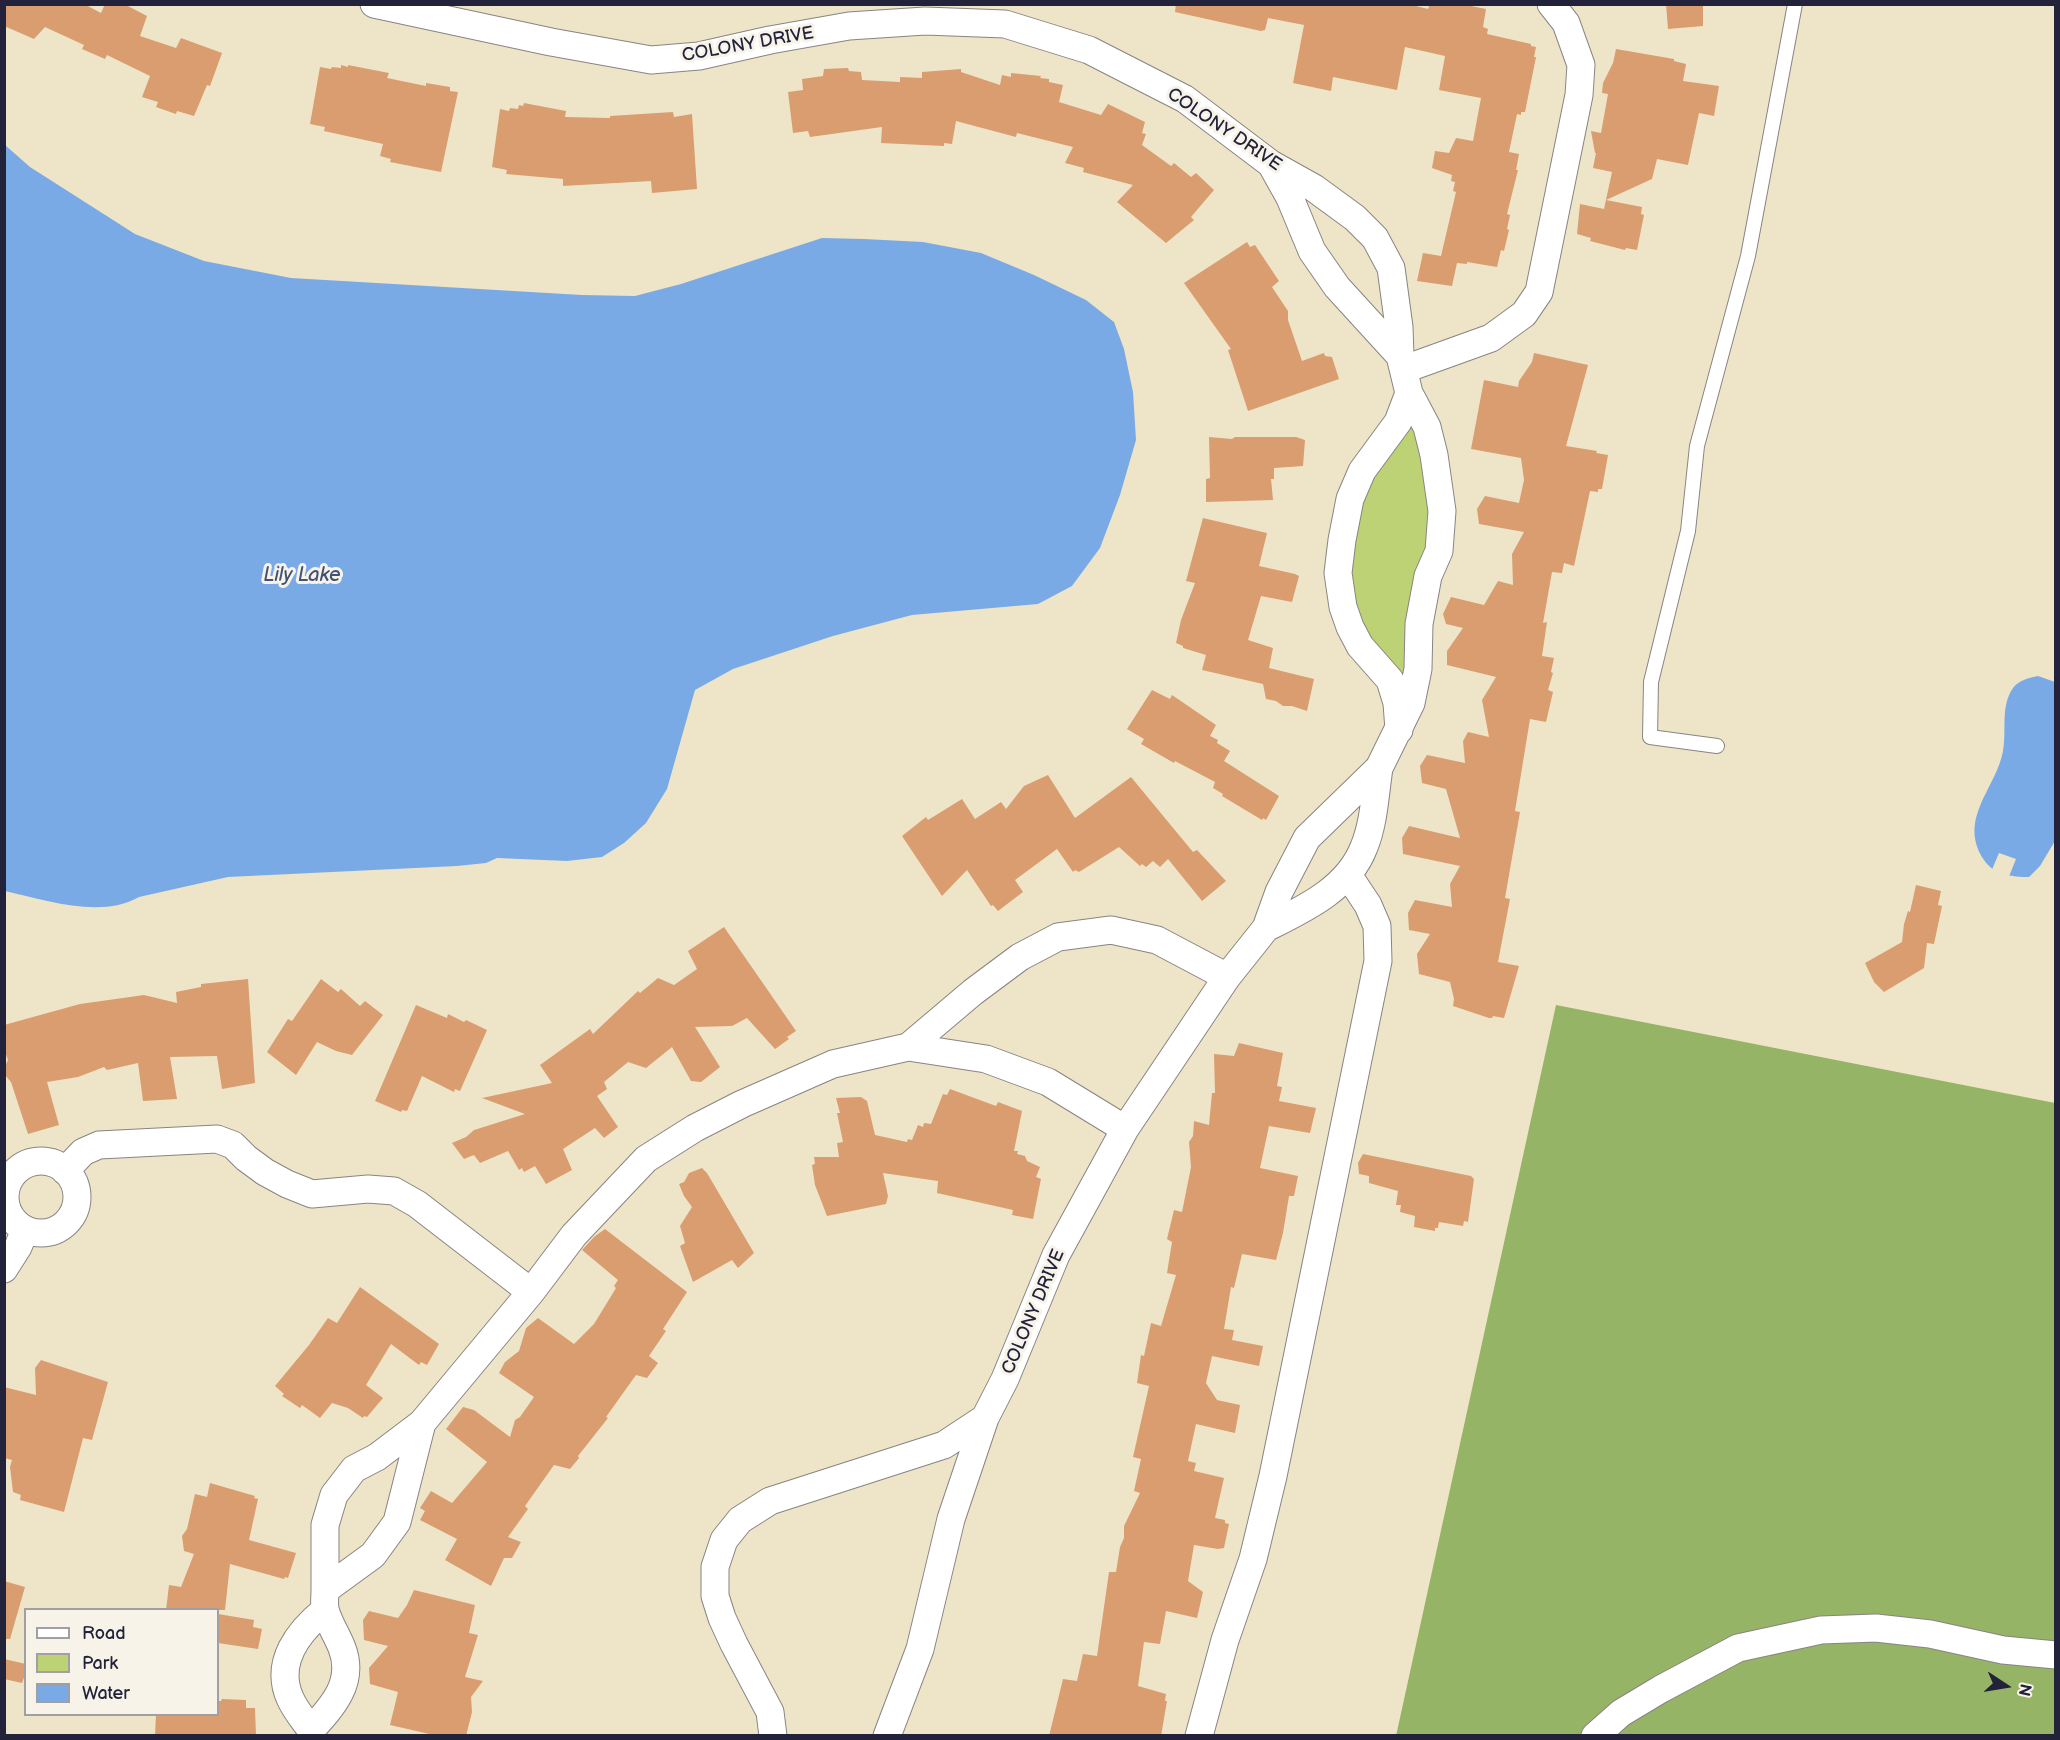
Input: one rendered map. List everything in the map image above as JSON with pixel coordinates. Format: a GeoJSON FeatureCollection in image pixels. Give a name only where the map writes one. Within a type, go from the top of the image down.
{"type":"FeatureCollection","features":[{"type":"Feature","properties":{"kind":"street","name":"COLONY DRIVE"},"geometry":{"type":"LineString","coordinates":[[374,4],[551,42],[651,60],[699,56],[849,26],[1007,14],[1089,50],[1185,99],[1271,164],[1314,188],[1355,218],[1375,238],[1391,268],[1405,373],[1434,455],[1442,511],[1439,551],[1428,576],[1419,624],[1418,669],[1411,704],[1379,768],[1307,838],[1279,892],[1266,928],[1227,978],[1125,1129],[1056,1255],[1005,1379],[986,1418],[951,1520],[920,1649],[887,1736]]}},
{"type":"Feature","properties":{"kind":"street"},"geometry":{"type":"LineString","coordinates":[[1405,373],[1491,338],[1524,314],[1539,292],[1579,95],[1581,65],[1564,14]]}},
{"type":"Feature","properties":{"kind":"street"},"geometry":{"type":"LineString","coordinates":[[1271,164],[1290,198],[1312,251],[1405,373],[1398,422],[1362,471],[1350,499],[1338,573],[1342,607],[1350,627],[1360,646],[1390,680],[1397,703],[1399,730]]}},
{"type":"Feature","properties":{"kind":"street","name":"COLONY DRIVE"},"geometry":{"type":"LineString","coordinates":[[1266,928],[1315,903],[1348,875],[1364,847],[1373,810],[1379,768]]}},
{"type":"Feature","properties":{"kind":"street"},"geometry":{"type":"LineString","coordinates":[[1199,1736],[1225,1640],[1253,1559],[1271,1486],[1378,961],[1377,926],[1368,905],[1348,875]]}},
{"type":"Feature","properties":{"kind":"street"},"geometry":{"type":"LineString","coordinates":[[908,1047],[973,992],[1020,957],[1058,937],[1111,930],[1158,940],[1227,978]]}},
{"type":"Feature","properties":{"kind":"street"},"geometry":{"type":"LineString","coordinates":[[422,1423],[397,1522],[373,1555],[325,1600],[297,1638],[288,1656],[285,1669],[286,1682],[292,1702],[311,1733],[335,1703],[346,1677],[346,1662],[342,1647],[325,1600],[325,1525],[334,1495],[354,1469],[377,1456],[422,1423],[531,1292],[574,1235],[646,1159],[694,1128],[833,1064],[908,1047],[986,1059],[1048,1082],[1125,1129]]}},
{"type":"Feature","properties":{"kind":"street"},"geometry":{"type":"LineString","coordinates":[[65,1171],[83,1152],[99,1145],[217,1139],[233,1145],[246,1158],[266,1172],[312,1194],[368,1189],[394,1191],[417,1204],[531,1292]]}},
{"type":"Feature","properties":{"kind":"street"},"geometry":{"type":"LineString","coordinates":[[44,1161],[55,1164],[72,1180],[76,1192],[76,1203],[72,1215],[65,1224],[55,1230],[44,1233],[25,1230],[12,1220],[6,1209],[6,1186],[12,1175],[21,1167],[32,1162],[44,1161]]}},
{"type":"Feature","properties":{"kind":"street"},"geometry":{"type":"LineString","coordinates":[[4,1269],[18,1247],[25,1230]]}},
{"type":"Feature","properties":{"kind":"street"},"geometry":{"type":"LineString","coordinates":[[773,1736],[770,1712],[734,1644],[715,1596],[715,1567],[724,1540],[740,1520],[770,1501],[944,1445],[986,1418]]}},
{"type":"Feature","properties":{"kind":"street"},"geometry":{"type":"LineString","coordinates":[[1595,1736],[1631,1707],[1738,1648],[1821,1630],[1876,1628],[1898,1630],[1930,1634],[2003,1650],[2055,1655]]}},
{"type":"Feature","properties":{"kind":"lane"},"geometry":{"type":"LineString","coordinates":[[1717,746],[1650,737],[1651,682],[1688,531],[1697,446],[1748,256],[1795,4]]}},
{"type":"Feature","properties":{"kind":"green space"},"geometry":{"type":"Polygon","coordinates":[[[1412,425],[1419,429],[1433,507],[1410,648],[1402,680],[1360,628],[1348,561],[1355,505],[1403,427],[1412,425]]]}},
{"type":"Feature","properties":{"kind":"green space"},"geometry":{"type":"Polygon","coordinates":[[[1556,1005],[2055,1103],[2055,1735],[1396,1736],[1556,1005]]]}},
{"type":"Feature","properties":{"kind":"water","name":"Lily Lake"},"geometry":{"type":"Polygon","coordinates":[[[5,145],[30,167],[135,234],[204,261],[291,278],[635,296],[681,284],[822,238],[923,242],[981,253],[1086,300],[1114,322],[1124,349],[1133,392],[1136,440],[1120,495],[1100,548],[1072,586],[1038,604],[912,615],[833,636],[733,669],[695,690],[667,789],[646,823],[624,843],[602,857],[567,861],[497,858],[486,863],[457,866],[228,877],[139,897],[108,907],[73,906],[5,891],[5,145]]]}},
{"type":"Feature","properties":{"kind":"water"},"geometry":{"type":"Polygon","coordinates":[[[2038,676],[2055,682],[2055,841],[2040,866],[2029,877],[2016,876],[1998,872],[1984,860],[1977,845],[1976,818],[2003,751],[2005,711],[2009,695],[2018,683],[2038,676]]]}},
{"type":"Feature","properties":{"kind":"pier"},"geometry":{"type":"Polygon","coordinates":[[[1999,853],[2016,859],[2008,879],[1991,872],[1999,853]]]}},
{"type":"Feature","properties":{"kind":"building"},"geometry":{"type":"Polygon","coordinates":[[[4,4],[84,4],[101,13],[105,4],[124,4],[147,16],[140,36],[176,48],[181,38],[222,53],[210,86],[207,85],[194,116],[177,111],[176,114],[156,107],[158,102],[142,97],[150,76],[107,55],[105,59],[82,49],[84,45],[45,27],[34,39],[4,26],[4,4]]]}},
{"type":"Feature","properties":{"kind":"building"},"geometry":{"type":"Polygon","coordinates":[[[1176,4],[1408,4],[1428,9],[1430,4],[1461,4],[1486,9],[1483,27],[1488,29],[1487,34],[1536,47],[1525,112],[1521,112],[1521,115],[1517,114],[1509,152],[1519,154],[1516,170],[1518,170],[1507,214],[1510,215],[1507,229],[1509,230],[1497,267],[1467,262],[1467,264],[1457,263],[1452,286],[1417,281],[1423,253],[1441,256],[1456,192],[1453,191],[1455,182],[1451,181],[1452,175],[1432,168],[1435,151],[1449,153],[1456,138],[1473,141],[1481,98],[1439,90],[1445,56],[1405,47],[1397,90],[1333,77],[1331,91],[1293,83],[1304,25],[1268,18],[1265,30],[1261,31],[1175,12],[1176,4]]]}},
{"type":"Feature","properties":{"kind":"building"},"geometry":{"type":"Polygon","coordinates":[[[1666,4],[1703,4],[1703,26],[1668,29],[1666,4]]]}},
{"type":"Feature","properties":{"kind":"building"},"geometry":{"type":"Polygon","coordinates":[[[1616,49],[1674,59],[1674,61],[1686,64],[1683,81],[1719,86],[1714,116],[1699,113],[1688,165],[1657,159],[1652,179],[1606,200],[1642,207],[1641,214],[1644,215],[1637,250],[1626,248],[1625,250],[1590,241],[1591,238],[1577,234],[1580,204],[1604,209],[1612,172],[1593,168],[1596,153],[1591,131],[1601,133],[1608,94],[1602,93],[1603,83],[1613,63],[1616,49]]]}},
{"type":"Feature","properties":{"kind":"building"},"geometry":{"type":"Polygon","coordinates":[[[341,65],[389,73],[387,78],[426,86],[426,83],[450,87],[450,91],[458,92],[441,172],[390,162],[391,159],[380,156],[383,144],[324,131],[325,127],[310,124],[320,67],[331,69],[332,67],[341,68],[341,65]]]}},
{"type":"Feature","properties":{"kind":"building"},"geometry":{"type":"Polygon","coordinates":[[[848,68],[849,71],[861,72],[862,80],[900,82],[900,77],[922,78],[922,72],[961,69],[961,72],[1000,85],[1002,75],[1011,77],[1011,73],[1041,76],[1040,78],[1049,79],[1049,82],[1063,85],[1059,102],[1101,115],[1108,104],[1145,122],[1142,133],[1146,134],[1142,145],[1171,166],[1174,163],[1191,177],[1196,173],[1214,190],[1191,217],[1194,220],[1166,243],[1117,202],[1133,185],[1083,172],[1084,168],[1065,163],[1073,147],[1017,133],[1016,137],[956,121],[952,144],[944,143],[944,146],[881,143],[882,127],[810,137],[808,131],[793,133],[788,92],[803,90],[802,79],[823,76],[824,69],[848,68]]]}},
{"type":"Feature","properties":{"kind":"building"},"geometry":{"type":"Polygon","coordinates":[[[524,103],[566,111],[565,117],[610,118],[610,116],[673,112],[674,117],[692,114],[697,189],[652,193],[651,181],[563,186],[563,179],[506,174],[507,170],[492,167],[500,109],[509,111],[510,108],[518,109],[519,105],[523,106],[524,103]]]}},
{"type":"Feature","properties":{"kind":"building"},"geometry":{"type":"Polygon","coordinates":[[[1247,242],[1250,247],[1255,245],[1279,281],[1272,287],[1288,311],[1288,320],[1302,361],[1324,353],[1325,356],[1332,357],[1339,379],[1248,411],[1228,350],[1231,349],[1184,283],[1247,242]]]}},
{"type":"Feature","properties":{"kind":"building"},"geometry":{"type":"Polygon","coordinates":[[[1534,353],[1588,365],[1566,446],[1608,455],[1602,489],[1598,489],[1598,492],[1590,491],[1574,566],[1564,563],[1562,573],[1552,572],[1543,623],[1547,622],[1542,656],[1554,658],[1548,690],[1553,692],[1546,722],[1530,719],[1515,811],[1520,812],[1505,898],[1510,899],[1498,962],[1519,966],[1504,1018],[1493,1016],[1489,1018],[1453,1006],[1454,999],[1450,982],[1419,974],[1417,954],[1430,934],[1409,930],[1408,913],[1415,900],[1452,907],[1450,884],[1460,866],[1403,854],[1402,838],[1409,826],[1460,838],[1446,789],[1422,783],[1420,766],[1427,755],[1465,763],[1463,741],[1468,732],[1489,737],[1482,700],[1496,677],[1447,665],[1447,651],[1463,628],[1446,624],[1443,614],[1451,597],[1484,605],[1498,581],[1513,585],[1512,554],[1524,532],[1479,524],[1477,509],[1485,496],[1519,503],[1524,480],[1521,458],[1471,449],[1484,380],[1518,387],[1519,381],[1532,362],[1534,353]]]}},
{"type":"Feature","properties":{"kind":"building"},"geometry":{"type":"Polygon","coordinates":[[[1209,437],[1232,439],[1235,437],[1296,437],[1305,440],[1303,466],[1274,468],[1274,479],[1271,479],[1273,500],[1206,502],[1206,479],[1210,478],[1209,437]]]}},
{"type":"Feature","properties":{"kind":"building"},"geometry":{"type":"Polygon","coordinates":[[[1203,518],[1267,533],[1259,566],[1299,576],[1292,602],[1261,596],[1248,640],[1273,648],[1269,668],[1314,679],[1307,711],[1292,706],[1283,706],[1276,701],[1266,699],[1263,684],[1202,670],[1206,655],[1183,648],[1176,643],[1181,620],[1195,583],[1186,581],[1203,518]]]}},
{"type":"Feature","properties":{"kind":"building"},"geometry":{"type":"Polygon","coordinates":[[[1152,690],[1170,699],[1172,695],[1216,725],[1210,736],[1230,751],[1224,761],[1279,796],[1266,820],[1263,818],[1262,820],[1222,796],[1223,794],[1213,788],[1215,782],[1175,761],[1174,763],[1141,744],[1144,739],[1127,729],[1152,690]]]}},
{"type":"Feature","properties":{"kind":"building"},"geometry":{"type":"Polygon","coordinates":[[[1048,775],[1075,818],[1131,777],[1193,852],[1197,850],[1226,881],[1202,901],[1168,859],[1160,867],[1153,861],[1146,867],[1142,864],[1140,866],[1119,847],[1079,872],[1075,870],[1073,872],[1057,849],[1015,880],[1023,892],[998,911],[993,905],[991,906],[967,870],[942,896],[902,836],[926,817],[928,820],[962,799],[975,819],[1001,802],[1006,809],[1024,786],[1048,775]]]}},
{"type":"Feature","properties":{"kind":"building"},"geometry":{"type":"Polygon","coordinates":[[[1916,885],[1941,891],[1938,905],[1942,906],[1934,944],[1927,943],[1924,968],[1884,992],[1874,982],[1865,963],[1902,942],[1904,924],[1908,911],[1910,912],[1916,885]]]}},
{"type":"Feature","properties":{"kind":"building"},"geometry":{"type":"Polygon","coordinates":[[[724,927],[796,1031],[787,1037],[789,1039],[775,1049],[747,1018],[732,1026],[695,1027],[720,1067],[701,1082],[691,1081],[672,1047],[646,1068],[628,1062],[604,1082],[607,1089],[597,1096],[618,1127],[604,1138],[595,1128],[563,1149],[572,1170],[546,1184],[535,1166],[524,1172],[522,1168],[519,1170],[508,1151],[480,1163],[474,1155],[464,1159],[452,1143],[466,1137],[474,1130],[525,1114],[482,1098],[552,1083],[540,1065],[590,1029],[593,1034],[638,991],[640,993],[658,978],[674,985],[697,969],[688,951],[724,927]]]}},
{"type":"Feature","properties":{"kind":"building"},"geometry":{"type":"Polygon","coordinates":[[[248,979],[255,1083],[222,1089],[217,1056],[170,1057],[177,1099],[143,1101],[138,1063],[107,1070],[104,1067],[78,1077],[47,1082],[59,1125],[28,1134],[11,1082],[4,1074],[8,1060],[4,1049],[4,1025],[80,1004],[144,995],[177,1003],[176,992],[201,987],[201,984],[248,979]]]}},
{"type":"Feature","properties":{"kind":"building"},"geometry":{"type":"Polygon","coordinates":[[[321,979],[338,992],[341,989],[360,1006],[365,1001],[383,1015],[352,1055],[336,1051],[317,1042],[296,1075],[267,1052],[288,1019],[292,1021],[321,979]]]}},
{"type":"Feature","properties":{"kind":"building"},"geometry":{"type":"Polygon","coordinates":[[[416,1005],[447,1018],[448,1014],[464,1022],[466,1020],[487,1030],[460,1091],[455,1089],[454,1092],[422,1076],[407,1111],[402,1110],[401,1112],[375,1101],[416,1005]]]}},
{"type":"Feature","properties":{"kind":"building"},"geometry":{"type":"Polygon","coordinates":[[[1239,1043],[1283,1053],[1277,1086],[1282,1087],[1279,1101],[1316,1108],[1310,1133],[1269,1126],[1260,1168],[1298,1176],[1294,1196],[1289,1196],[1276,1260],[1242,1254],[1234,1288],[1231,1287],[1224,1329],[1234,1330],[1232,1340],[1263,1346],[1259,1366],[1212,1356],[1206,1383],[1217,1400],[1240,1405],[1235,1433],[1196,1424],[1188,1461],[1196,1463],[1194,1471],[1224,1478],[1215,1518],[1225,1520],[1225,1523],[1229,1524],[1224,1548],[1194,1545],[1188,1581],[1203,1592],[1197,1618],[1166,1611],[1160,1644],[1144,1642],[1138,1686],[1166,1694],[1165,1701],[1167,1701],[1161,1736],[1049,1736],[1063,1679],[1077,1681],[1083,1654],[1097,1656],[1109,1572],[1116,1572],[1120,1547],[1124,1538],[1124,1526],[1140,1493],[1134,1491],[1141,1459],[1133,1457],[1149,1386],[1137,1383],[1141,1355],[1144,1356],[1151,1323],[1161,1326],[1176,1275],[1167,1273],[1172,1242],[1167,1239],[1174,1210],[1182,1212],[1191,1167],[1189,1142],[1193,1136],[1194,1121],[1209,1125],[1212,1093],[1215,1093],[1214,1054],[1234,1056],[1239,1043]]]}},
{"type":"Feature","properties":{"kind":"building"},"geometry":{"type":"Polygon","coordinates":[[[950,1089],[996,1106],[998,1102],[1022,1111],[1014,1151],[1018,1151],[1017,1154],[1025,1156],[1027,1161],[1040,1167],[1036,1177],[1041,1179],[1033,1219],[1012,1215],[1013,1210],[937,1193],[938,1181],[883,1173],[888,1196],[886,1204],[827,1216],[815,1185],[812,1165],[815,1164],[814,1157],[839,1157],[837,1143],[843,1142],[836,1098],[861,1097],[867,1101],[875,1135],[907,1142],[908,1139],[912,1140],[918,1125],[923,1127],[924,1123],[931,1124],[943,1094],[947,1095],[950,1089]]]}},
{"type":"Feature","properties":{"kind":"building"},"geometry":{"type":"Polygon","coordinates":[[[1363,1154],[1471,1176],[1474,1179],[1468,1222],[1464,1221],[1463,1226],[1439,1222],[1435,1231],[1414,1227],[1415,1216],[1400,1212],[1401,1205],[1396,1205],[1398,1191],[1369,1183],[1369,1176],[1359,1174],[1358,1163],[1363,1154]]]}},
{"type":"Feature","properties":{"kind":"building"},"geometry":{"type":"Polygon","coordinates":[[[702,1168],[754,1253],[738,1268],[732,1260],[693,1282],[680,1246],[685,1243],[680,1226],[692,1207],[679,1184],[684,1182],[689,1173],[702,1168]]]}},
{"type":"Feature","properties":{"kind":"building"},"geometry":{"type":"Polygon","coordinates":[[[605,1229],[687,1292],[663,1329],[666,1331],[649,1356],[658,1363],[647,1378],[636,1375],[570,1469],[554,1465],[525,1506],[528,1509],[508,1537],[521,1542],[512,1558],[504,1558],[491,1586],[445,1560],[457,1539],[420,1520],[425,1511],[420,1508],[431,1491],[452,1503],[487,1462],[446,1429],[463,1407],[474,1410],[510,1437],[515,1420],[520,1417],[534,1397],[499,1373],[505,1362],[519,1351],[526,1328],[538,1318],[574,1344],[594,1324],[616,1288],[614,1286],[618,1280],[582,1250],[605,1229]]]}},
{"type":"Feature","properties":{"kind":"building"},"geometry":{"type":"Polygon","coordinates":[[[360,1287],[439,1344],[427,1365],[421,1362],[419,1365],[391,1344],[366,1385],[383,1398],[367,1417],[363,1418],[348,1408],[332,1403],[320,1418],[302,1405],[300,1408],[282,1396],[284,1394],[275,1386],[328,1318],[337,1323],[360,1287]]]}},
{"type":"Feature","properties":{"kind":"building"},"geometry":{"type":"Polygon","coordinates":[[[41,1360],[108,1382],[92,1440],[83,1438],[64,1512],[20,1500],[21,1495],[13,1492],[10,1467],[12,1460],[4,1458],[4,1387],[36,1395],[35,1368],[41,1360]]]}},
{"type":"Feature","properties":{"kind":"building"},"geometry":{"type":"Polygon","coordinates":[[[210,1483],[255,1496],[254,1498],[258,1499],[249,1540],[296,1553],[288,1578],[284,1579],[230,1564],[225,1610],[166,1608],[169,1585],[181,1587],[194,1554],[184,1551],[182,1536],[187,1529],[195,1494],[207,1497],[210,1483]]]}},
{"type":"Feature","properties":{"kind":"building"},"geometry":{"type":"Polygon","coordinates":[[[4,1581],[25,1587],[10,1639],[4,1639],[4,1581]]]}},
{"type":"Feature","properties":{"kind":"building"},"geometry":{"type":"Polygon","coordinates":[[[414,1590],[475,1605],[469,1633],[478,1635],[465,1677],[483,1681],[471,1697],[472,1712],[466,1736],[438,1736],[390,1725],[398,1692],[370,1684],[369,1668],[388,1646],[364,1640],[363,1620],[369,1611],[398,1618],[414,1590]]]}},
{"type":"Feature","properties":{"kind":"building"},"geometry":{"type":"Polygon","coordinates":[[[219,1614],[254,1620],[253,1627],[262,1629],[258,1649],[219,1643],[219,1614]]]}},
{"type":"Feature","properties":{"kind":"building"},"geometry":{"type":"Polygon","coordinates":[[[4,1659],[24,1664],[22,1683],[4,1679],[4,1659]]]}},
{"type":"Feature","properties":{"kind":"building"},"geometry":{"type":"Polygon","coordinates":[[[222,1699],[246,1700],[246,1708],[255,1708],[256,1736],[155,1736],[156,1716],[219,1716],[219,1701],[222,1699]]]}}]}
